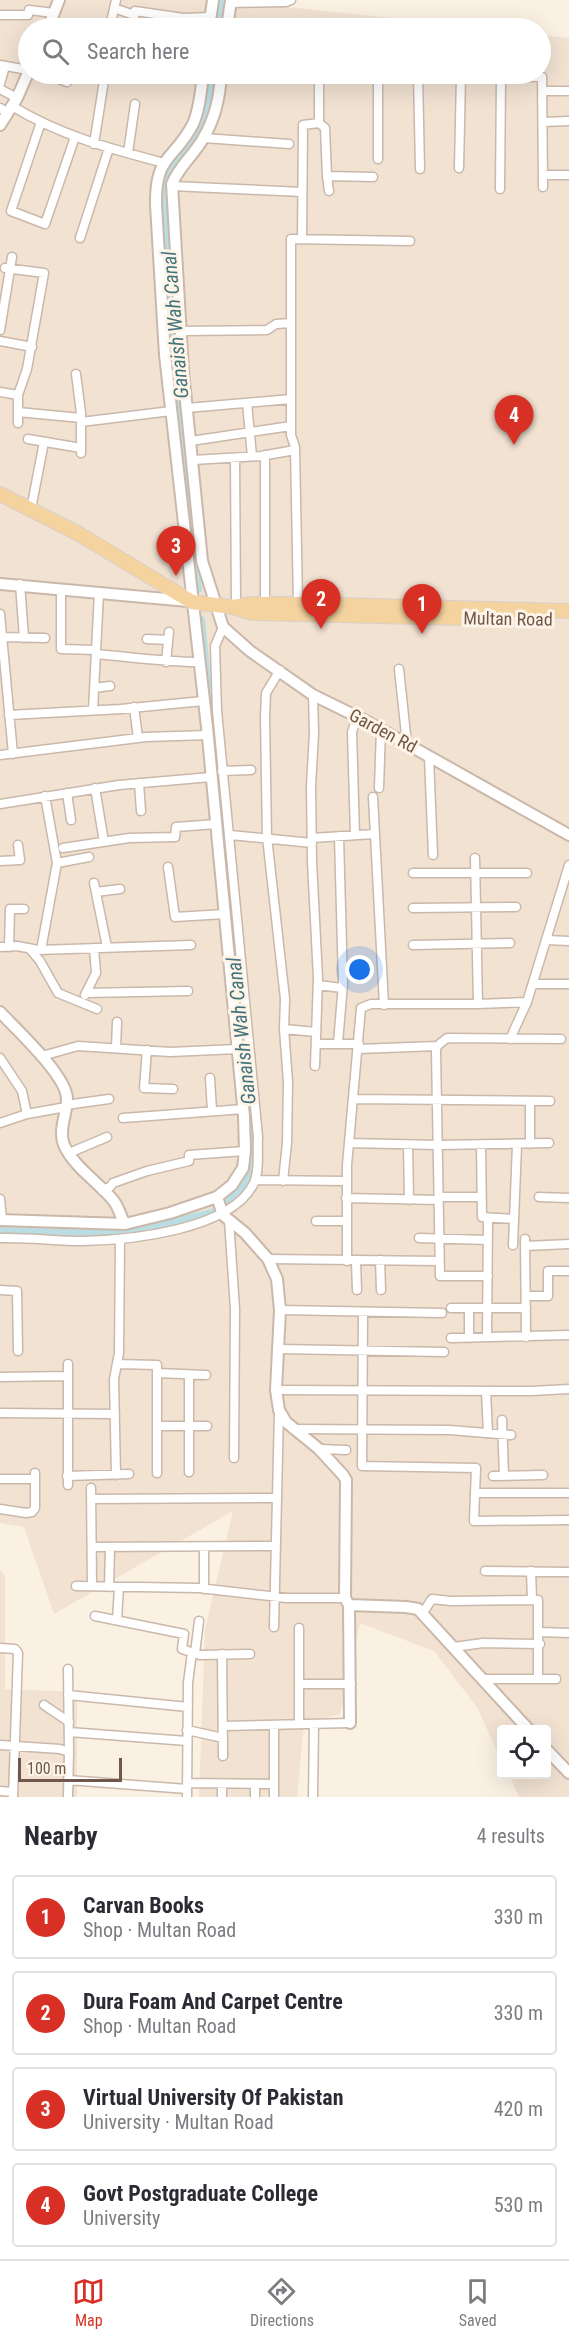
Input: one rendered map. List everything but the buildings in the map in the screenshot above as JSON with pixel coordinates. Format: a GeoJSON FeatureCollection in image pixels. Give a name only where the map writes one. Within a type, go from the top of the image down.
{"type":"FeatureCollection","features":[{"type":"Feature","properties":{"kind":"main road","name":"Multan Road"},"geometry":{"type":"LineString","coordinates":[[0,494],[79,534],[192,602],[234,607],[298,604],[569,611]]}},
{"type":"Feature","properties":{"kind":"main road","name":"Multan Road"},"geometry":{"type":"LineString","coordinates":[[234,607],[253,614],[569,621]]}},
{"type":"Feature","properties":{"kind":"street"},"geometry":{"type":"LineString","coordinates":[[52,18],[59,0]]}},
{"type":"Feature","properties":{"kind":"street"},"geometry":{"type":"LineString","coordinates":[[211,18],[213,0]]}},
{"type":"Feature","properties":{"kind":"street"},"geometry":{"type":"LineString","coordinates":[[228,18],[230,2],[286,2],[291,0]]}},
{"type":"Feature","properties":{"kind":"street"},"geometry":{"type":"LineString","coordinates":[[115,4],[134,15]]}},
{"type":"Feature","properties":{"kind":"street"},"geometry":{"type":"LineString","coordinates":[[0,15],[28,15],[29,10],[54,13]]}},
{"type":"Feature","properties":{"kind":"street"},"geometry":{"type":"LineString","coordinates":[[134,18],[135,11],[183,18]]}},
{"type":"Feature","properties":{"kind":"street"},"geometry":{"type":"LineString","coordinates":[[18,69],[3,65],[0,86],[9,106],[94,144],[164,163]]}},
{"type":"Feature","properties":{"kind":"street"},"geometry":{"type":"LineString","coordinates":[[0,125],[21,84]]}},
{"type":"Feature","properties":{"kind":"street"},"geometry":{"type":"LineString","coordinates":[[94,144],[103,84]]}},
{"type":"Feature","properties":{"kind":"street"},"geometry":{"type":"LineString","coordinates":[[202,84],[193,124],[179,156],[172,186],[302,192]]}},
{"type":"Feature","properties":{"kind":"street"},"geometry":{"type":"LineString","coordinates":[[0,1199],[1,1220],[125,1224],[170,1213],[217,1197],[239,1177],[245,1151],[244,1109],[225,914],[161,304],[156,192],[159,173],[164,163],[179,156],[204,138],[218,99],[220,84]]}},
{"type":"Feature","properties":{"kind":"street"},"geometry":{"type":"LineString","coordinates":[[319,123],[320,84]]}},
{"type":"Feature","properties":{"kind":"street"},"geometry":{"type":"LineString","coordinates":[[378,84],[378,159]]}},
{"type":"Feature","properties":{"kind":"street"},"geometry":{"type":"LineString","coordinates":[[416,84],[420,169]]}},
{"type":"Feature","properties":{"kind":"street"},"geometry":{"type":"LineString","coordinates":[[459,168],[461,84]]}},
{"type":"Feature","properties":{"kind":"street"},"geometry":{"type":"LineString","coordinates":[[500,189],[501,84]]}},
{"type":"Feature","properties":{"kind":"street"},"geometry":{"type":"LineString","coordinates":[[542,84],[543,187]]}},
{"type":"Feature","properties":{"kind":"street"},"geometry":{"type":"LineString","coordinates":[[543,91],[569,91]]}},
{"type":"Feature","properties":{"kind":"street"},"geometry":{"type":"LineString","coordinates":[[101,95],[111,95]]}},
{"type":"Feature","properties":{"kind":"street"},"geometry":{"type":"LineString","coordinates":[[128,153],[135,104]]}},
{"type":"Feature","properties":{"kind":"street"},"geometry":{"type":"LineString","coordinates":[[543,122],[569,121]]}},
{"type":"Feature","properties":{"kind":"street"},"geometry":{"type":"LineString","coordinates":[[41,122],[11,211],[45,224],[75,137]]}},
{"type":"Feature","properties":{"kind":"street"},"geometry":{"type":"LineString","coordinates":[[302,239],[303,125],[319,123],[325,128],[329,191]]}},
{"type":"Feature","properties":{"kind":"street"},"geometry":{"type":"LineString","coordinates":[[204,138],[289,144]]}},
{"type":"Feature","properties":{"kind":"street"},"geometry":{"type":"LineString","coordinates":[[80,238],[109,148]]}},
{"type":"Feature","properties":{"kind":"street"},"geometry":{"type":"LineString","coordinates":[[543,175],[569,175]]}},
{"type":"Feature","properties":{"kind":"street"},"geometry":{"type":"LineString","coordinates":[[327,177],[373,177]]}},
{"type":"Feature","properties":{"kind":"street","name":"Garden Rd"},"geometry":{"type":"LineString","coordinates":[[172,186],[187,408],[202,561],[223,627],[250,651],[313,695],[381,729],[569,835]]}},
{"type":"Feature","properties":{"kind":"street"},"geometry":{"type":"LineString","coordinates":[[298,604],[295,450],[291,426],[291,238],[410,241]]}},
{"type":"Feature","properties":{"kind":"street"},"geometry":{"type":"LineString","coordinates":[[0,330],[6,272],[12,257]]}},
{"type":"Feature","properties":{"kind":"street"},"geometry":{"type":"LineString","coordinates":[[6,272],[44,273],[32,347],[18,395],[18,423]]}},
{"type":"Feature","properties":{"kind":"street"},"geometry":{"type":"LineString","coordinates":[[181,331],[267,330],[276,324],[291,323]]}},
{"type":"Feature","properties":{"kind":"street"},"geometry":{"type":"LineString","coordinates":[[0,341],[32,347]]}},
{"type":"Feature","properties":{"kind":"street"},"geometry":{"type":"LineString","coordinates":[[28,439],[81,450],[81,420],[76,374]]}},
{"type":"Feature","properties":{"kind":"street"},"geometry":{"type":"LineString","coordinates":[[0,392],[18,395]]}},
{"type":"Feature","properties":{"kind":"street"},"geometry":{"type":"LineString","coordinates":[[187,408],[291,399]]}},
{"type":"Feature","properties":{"kind":"street"},"geometry":{"type":"LineString","coordinates":[[247,403],[252,456]]}},
{"type":"Feature","properties":{"kind":"street"},"geometry":{"type":"LineString","coordinates":[[18,412],[81,420],[171,411]]}},
{"type":"Feature","properties":{"kind":"street"},"geometry":{"type":"LineString","coordinates":[[191,441],[291,426]]}},
{"type":"Feature","properties":{"kind":"street"},"geometry":{"type":"LineString","coordinates":[[31,509],[44,442]]}},
{"type":"Feature","properties":{"kind":"street"},"geometry":{"type":"LineString","coordinates":[[193,460],[235,458],[295,450]]}},
{"type":"Feature","properties":{"kind":"street"},"geometry":{"type":"LineString","coordinates":[[265,455],[265,604]]}},
{"type":"Feature","properties":{"kind":"street"},"geometry":{"type":"LineString","coordinates":[[234,607],[235,458]]}},
{"type":"Feature","properties":{"kind":"street"},"geometry":{"type":"LineString","coordinates":[[0,584],[20,584],[192,602]]}},
{"type":"Feature","properties":{"kind":"street"},"geometry":{"type":"LineString","coordinates":[[20,584],[24,638]]}},
{"type":"Feature","properties":{"kind":"street"},"geometry":{"type":"LineString","coordinates":[[61,589],[61,649],[166,662],[199,662]]}},
{"type":"Feature","properties":{"kind":"street"},"geometry":{"type":"LineString","coordinates":[[93,710],[99,593]]}},
{"type":"Feature","properties":{"kind":"street"},"geometry":{"type":"LineString","coordinates":[[0,614],[3,637],[3,687],[9,715],[13,754]]}},
{"type":"Feature","properties":{"kind":"street"},"geometry":{"type":"LineString","coordinates":[[0,1238],[120,1240],[168,1232],[224,1215],[249,1192],[256,1180],[258,1137],[222,771],[215,668],[215,646],[223,627]]}},
{"type":"Feature","properties":{"kind":"street"},"geometry":{"type":"LineString","coordinates":[[147,639],[168,636],[166,662]]}},
{"type":"Feature","properties":{"kind":"street"},"geometry":{"type":"LineString","coordinates":[[3,637],[45,638]]}},
{"type":"Feature","properties":{"kind":"street"},"geometry":{"type":"LineString","coordinates":[[399,669],[407,744]]}},
{"type":"Feature","properties":{"kind":"street"},"geometry":{"type":"LineString","coordinates":[[280,670],[266,693],[267,837],[285,999],[284,1029],[288,1082],[287,1143],[283,1181]]}},
{"type":"Feature","properties":{"kind":"street"},"geometry":{"type":"LineString","coordinates":[[94,688],[110,686]]}},
{"type":"Feature","properties":{"kind":"street"},"geometry":{"type":"LineString","coordinates":[[313,695],[312,840],[318,985],[315,1066]]}},
{"type":"Feature","properties":{"kind":"street"},"geometry":{"type":"LineString","coordinates":[[9,715],[203,701]]}},
{"type":"Feature","properties":{"kind":"street"},"geometry":{"type":"LineString","coordinates":[[134,707],[138,738]]}},
{"type":"Feature","properties":{"kind":"street"},"geometry":{"type":"LineString","coordinates":[[355,835],[352,732],[357,717]]}},
{"type":"Feature","properties":{"kind":"street"},"geometry":{"type":"LineString","coordinates":[[379,788],[381,729]]}},
{"type":"Feature","properties":{"kind":"street"},"geometry":{"type":"LineString","coordinates":[[0,755],[138,738],[207,735]]}},
{"type":"Feature","properties":{"kind":"street"},"geometry":{"type":"LineString","coordinates":[[429,757],[433,855]]}},
{"type":"Feature","properties":{"kind":"street"},"geometry":{"type":"LineString","coordinates":[[222,771],[251,770]]}},
{"type":"Feature","properties":{"kind":"street"},"geometry":{"type":"LineString","coordinates":[[0,804],[95,788],[211,777]]}},
{"type":"Feature","properties":{"kind":"street"},"geometry":{"type":"LineString","coordinates":[[140,783],[141,811]]}},
{"type":"Feature","properties":{"kind":"street"},"geometry":{"type":"LineString","coordinates":[[95,788],[104,842]]}},
{"type":"Feature","properties":{"kind":"street"},"geometry":{"type":"LineString","coordinates":[[67,792],[71,820]]}},
{"type":"Feature","properties":{"kind":"street"},"geometry":{"type":"LineString","coordinates":[[41,950],[57,863],[45,796]]}},
{"type":"Feature","properties":{"kind":"street"},"geometry":{"type":"LineString","coordinates":[[373,797],[384,1005]]}},
{"type":"Feature","properties":{"kind":"street"},"geometry":{"type":"LineString","coordinates":[[63,848],[129,838],[175,837],[176,827],[216,824]]}},
{"type":"Feature","properties":{"kind":"street"},"geometry":{"type":"LineString","coordinates":[[230,835],[312,840],[374,834]]}},
{"type":"Feature","properties":{"kind":"street"},"geometry":{"type":"LineString","coordinates":[[338,1043],[342,988],[339,836]]}},
{"type":"Feature","properties":{"kind":"street"},"geometry":{"type":"LineString","coordinates":[[0,861],[20,860],[18,845]]}},
{"type":"Feature","properties":{"kind":"street"},"geometry":{"type":"LineString","coordinates":[[74,846],[78,859]]}},
{"type":"Feature","properties":{"kind":"street"},"geometry":{"type":"LineString","coordinates":[[57,863],[89,857]]}},
{"type":"Feature","properties":{"kind":"street"},"geometry":{"type":"LineString","coordinates":[[475,858],[478,1005]]}},
{"type":"Feature","properties":{"kind":"street"},"geometry":{"type":"LineString","coordinates":[[510,1039],[527,1002],[569,865]]}},
{"type":"Feature","properties":{"kind":"street"},"geometry":{"type":"LineString","coordinates":[[168,867],[175,917],[225,914]]}},
{"type":"Feature","properties":{"kind":"street"},"geometry":{"type":"LineString","coordinates":[[412,873],[527,873]]}},
{"type":"Feature","properties":{"kind":"street"},"geometry":{"type":"LineString","coordinates":[[107,947],[95,887],[120,889]]}},
{"type":"Feature","properties":{"kind":"street"},"geometry":{"type":"LineString","coordinates":[[412,908],[516,907]]}},
{"type":"Feature","properties":{"kind":"street"},"geometry":{"type":"LineString","coordinates":[[24,909],[10,909],[5,947],[41,950],[191,945]]}},
{"type":"Feature","properties":{"kind":"street"},"geometry":{"type":"LineString","coordinates":[[547,940],[569,941]]}},
{"type":"Feature","properties":{"kind":"street"},"geometry":{"type":"LineString","coordinates":[[413,945],[510,943]]}},
{"type":"Feature","properties":{"kind":"street"},"geometry":{"type":"LineString","coordinates":[[28,948],[40,961],[58,993],[97,1009]]}},
{"type":"Feature","properties":{"kind":"street"},"geometry":{"type":"LineString","coordinates":[[80,1003],[96,973],[94,948]]}},
{"type":"Feature","properties":{"kind":"street"},"geometry":{"type":"LineString","coordinates":[[533,984],[569,984]]}},
{"type":"Feature","properties":{"kind":"street"},"geometry":{"type":"LineString","coordinates":[[318,985],[342,988]]}},
{"type":"Feature","properties":{"kind":"street"},"geometry":{"type":"LineString","coordinates":[[86,993],[188,991]]}},
{"type":"Feature","properties":{"kind":"street"},"geometry":{"type":"LineString","coordinates":[[357,1290],[346,1221],[346,1198],[361,1008],[371,1004],[478,1005],[527,1002]]}},
{"type":"Feature","properties":{"kind":"street"},"geometry":{"type":"LineString","coordinates":[[0,1012],[42,1056],[66,1089],[62,1138],[80,1168],[114,1201],[125,1224]]}},
{"type":"Feature","properties":{"kind":"street"},"geometry":{"type":"LineString","coordinates":[[116,1048],[117,1022]]}},
{"type":"Feature","properties":{"kind":"street"},"geometry":{"type":"LineString","coordinates":[[284,1029],[316,1032]]}},
{"type":"Feature","properties":{"kind":"street"},"geometry":{"type":"LineString","coordinates":[[316,1044],[437,1046],[447,1038],[561,1039]]}},
{"type":"Feature","properties":{"kind":"street"},"geometry":{"type":"LineString","coordinates":[[42,1056],[78,1046],[170,1052],[238,1049]]}},
{"type":"Feature","properties":{"kind":"street"},"geometry":{"type":"LineString","coordinates":[[437,1046],[440,1276],[488,1276]]}},
{"type":"Feature","properties":{"kind":"street"},"geometry":{"type":"LineString","coordinates":[[147,1050],[144,1088],[173,1089]]}},
{"type":"Feature","properties":{"kind":"street"},"geometry":{"type":"LineString","coordinates":[[0,1059],[22,1091],[27,1114]]}},
{"type":"Feature","properties":{"kind":"street"},"geometry":{"type":"LineString","coordinates":[[210,1078],[212,1111]]}},
{"type":"Feature","properties":{"kind":"street"},"geometry":{"type":"LineString","coordinates":[[0,1123],[27,1114],[109,1099]]}},
{"type":"Feature","properties":{"kind":"street"},"geometry":{"type":"LineString","coordinates":[[353,1099],[550,1101]]}},
{"type":"Feature","properties":{"kind":"street"},"geometry":{"type":"LineString","coordinates":[[530,1101],[530,1144]]}},
{"type":"Feature","properties":{"kind":"street"},"geometry":{"type":"LineString","coordinates":[[123,1119],[244,1109]]}},
{"type":"Feature","properties":{"kind":"street"},"geometry":{"type":"LineString","coordinates":[[69,1153],[107,1137]]}},
{"type":"Feature","properties":{"kind":"street"},"geometry":{"type":"LineString","coordinates":[[349,1143],[438,1145],[549,1143]]}},
{"type":"Feature","properties":{"kind":"street"},"geometry":{"type":"LineString","coordinates":[[408,1144],[409,1200]]}},
{"type":"Feature","properties":{"kind":"street"},"geometry":{"type":"LineString","coordinates":[[481,1145],[482,1217],[514,1219]]}},
{"type":"Feature","properties":{"kind":"street"},"geometry":{"type":"LineString","coordinates":[[517,1145],[513,1241],[569,1244]]}},
{"type":"Feature","properties":{"kind":"street"},"geometry":{"type":"LineString","coordinates":[[102,1190],[113,1183],[147,1171],[189,1161],[189,1155],[245,1151]]}},
{"type":"Feature","properties":{"kind":"street"},"geometry":{"type":"LineString","coordinates":[[256,1180],[347,1181]]}},
{"type":"Feature","properties":{"kind":"street"},"geometry":{"type":"LineString","coordinates":[[217,1197],[224,1215],[235,1309],[234,1458]]}},
{"type":"Feature","properties":{"kind":"street"},"geometry":{"type":"LineString","coordinates":[[346,1198],[409,1200],[481,1197]]}},
{"type":"Feature","properties":{"kind":"street"},"geometry":{"type":"LineString","coordinates":[[539,1197],[569,1198]]}},
{"type":"Feature","properties":{"kind":"street"},"geometry":{"type":"LineString","coordinates":[[224,1215],[245,1233],[268,1259],[277,1279],[280,1310],[276,1390],[279,1410],[274,1626]]}},
{"type":"Feature","properties":{"kind":"street"},"geometry":{"type":"LineString","coordinates":[[487,1337],[488,1218]]}},
{"type":"Feature","properties":{"kind":"street"},"geometry":{"type":"LineString","coordinates":[[316,1221],[346,1221]]}},
{"type":"Feature","properties":{"kind":"street"},"geometry":{"type":"LineString","coordinates":[[419,1238],[488,1239]]}},
{"type":"Feature","properties":{"kind":"street"},"geometry":{"type":"LineString","coordinates":[[116,1474],[114,1379],[117,1364],[120,1240]]}},
{"type":"Feature","properties":{"kind":"street"},"geometry":{"type":"LineString","coordinates":[[525,1243],[526,1337]]}},
{"type":"Feature","properties":{"kind":"street"},"geometry":{"type":"LineString","coordinates":[[268,1259],[440,1261]]}},
{"type":"Feature","properties":{"kind":"street"},"geometry":{"type":"LineString","coordinates":[[380,1260],[381,1290]]}},
{"type":"Feature","properties":{"kind":"street"},"geometry":{"type":"LineString","coordinates":[[526,1296],[548,1296],[548,1271],[569,1271]]}},
{"type":"Feature","properties":{"kind":"street"},"geometry":{"type":"LineString","coordinates":[[0,1290],[29,1294]]}},
{"type":"Feature","properties":{"kind":"street"},"geometry":{"type":"LineString","coordinates":[[18,1294],[18,1351]]}},
{"type":"Feature","properties":{"kind":"street"},"geometry":{"type":"LineString","coordinates":[[452,1308],[526,1308]]}},
{"type":"Feature","properties":{"kind":"street"},"geometry":{"type":"LineString","coordinates":[[469,1308],[469,1338]]}},
{"type":"Feature","properties":{"kind":"street"},"geometry":{"type":"LineString","coordinates":[[280,1310],[442,1313]]}},
{"type":"Feature","properties":{"kind":"street"},"geometry":{"type":"LineString","coordinates":[[363,1312],[362,1466],[476,1468],[474,1521],[569,1520]]}},
{"type":"Feature","properties":{"kind":"street"},"geometry":{"type":"LineString","coordinates":[[451,1338],[569,1335]]}},
{"type":"Feature","properties":{"kind":"street"},"geometry":{"type":"LineString","coordinates":[[279,1349],[444,1352]]}},
{"type":"Feature","properties":{"kind":"street"},"geometry":{"type":"LineString","coordinates":[[68,1364],[68,1480],[129,1474]]}},
{"type":"Feature","properties":{"kind":"street"},"geometry":{"type":"LineString","coordinates":[[117,1364],[157,1365],[157,1473]]}},
{"type":"Feature","properties":{"kind":"street"},"geometry":{"type":"LineString","coordinates":[[157,1373],[206,1376]]}},
{"type":"Feature","properties":{"kind":"street"},"geometry":{"type":"LineString","coordinates":[[189,1375],[189,1472]]}},
{"type":"Feature","properties":{"kind":"street"},"geometry":{"type":"LineString","coordinates":[[0,1377],[68,1376]]}},
{"type":"Feature","properties":{"kind":"street"},"geometry":{"type":"LineString","coordinates":[[276,1390],[569,1389]]}},
{"type":"Feature","properties":{"kind":"street"},"geometry":{"type":"LineString","coordinates":[[486,1391],[488,1433]]}},
{"type":"Feature","properties":{"kind":"street"},"geometry":{"type":"LineString","coordinates":[[223,1726],[350,1723],[346,1480],[319,1449],[286,1422],[279,1410]]}},
{"type":"Feature","properties":{"kind":"street"},"geometry":{"type":"LineString","coordinates":[[0,1413],[115,1414]]}},
{"type":"Feature","properties":{"kind":"street"},"geometry":{"type":"LineString","coordinates":[[502,1420],[507,1434],[504,1476]]}},
{"type":"Feature","properties":{"kind":"street"},"geometry":{"type":"LineString","coordinates":[[157,1426],[207,1426]]}},
{"type":"Feature","properties":{"kind":"street"},"geometry":{"type":"LineString","coordinates":[[293,1429],[450,1430],[507,1434]]}},
{"type":"Feature","properties":{"kind":"street"},"geometry":{"type":"LineString","coordinates":[[319,1449],[346,1450]]}},
{"type":"Feature","properties":{"kind":"street"},"geometry":{"type":"LineString","coordinates":[[493,1476],[543,1475]]}},
{"type":"Feature","properties":{"kind":"street"},"geometry":{"type":"LineString","coordinates":[[0,1479],[35,1476],[35,1509],[32,1512],[26,1514],[0,1509]]}},
{"type":"Feature","properties":{"kind":"street"},"geometry":{"type":"LineString","coordinates":[[91,1488],[92,1586]]}},
{"type":"Feature","properties":{"kind":"street"},"geometry":{"type":"LineString","coordinates":[[475,1493],[569,1493]]}},
{"type":"Feature","properties":{"kind":"street"},"geometry":{"type":"LineString","coordinates":[[91,1499],[276,1498]]}},
{"type":"Feature","properties":{"kind":"street"},"geometry":{"type":"LineString","coordinates":[[92,1547],[275,1546]]}},
{"type":"Feature","properties":{"kind":"street"},"geometry":{"type":"LineString","coordinates":[[110,1547],[117,1620]]}},
{"type":"Feature","properties":{"kind":"street"},"geometry":{"type":"LineString","coordinates":[[204,1547],[204,1589]]}},
{"type":"Feature","properties":{"kind":"street"},"geometry":{"type":"LineString","coordinates":[[485,1571],[569,1572],[569,1564]]}},
{"type":"Feature","properties":{"kind":"street"},"geometry":{"type":"LineString","coordinates":[[531,1571],[532,1600]]}},
{"type":"Feature","properties":{"kind":"street"},"geometry":{"type":"LineString","coordinates":[[76,1586],[204,1589],[418,1609],[524,1725]]}},
{"type":"Feature","properties":{"kind":"street"},"geometry":{"type":"LineString","coordinates":[[422,1614],[432,1599],[451,1601],[538,1600],[540,1632],[538,1678]]}},
{"type":"Feature","properties":{"kind":"street"},"geometry":{"type":"LineString","coordinates":[[94,1616],[184,1634],[182,1649],[194,1653],[250,1654]]}},
{"type":"Feature","properties":{"kind":"street"},"geometry":{"type":"LineString","coordinates":[[187,1790],[188,1707],[199,1621]]}},
{"type":"Feature","properties":{"kind":"street"},"geometry":{"type":"LineString","coordinates":[[298,1724],[299,1628]]}},
{"type":"Feature","properties":{"kind":"street"},"geometry":{"type":"LineString","coordinates":[[540,1632],[569,1633]]}},
{"type":"Feature","properties":{"kind":"street"},"geometry":{"type":"LineString","coordinates":[[454,1647],[483,1643],[540,1644]]}},
{"type":"Feature","properties":{"kind":"street"},"geometry":{"type":"LineString","coordinates":[[0,1648],[15,1649],[18,1653],[13,1794],[0,1791]]}},
{"type":"Feature","properties":{"kind":"street"},"geometry":{"type":"LineString","coordinates":[[222,1654],[223,1756]]}},
{"type":"Feature","properties":{"kind":"street"},"geometry":{"type":"LineString","coordinates":[[68,1669],[68,1797]]}},
{"type":"Feature","properties":{"kind":"street"},"geometry":{"type":"LineString","coordinates":[[483,1679],[556,1680]]}},
{"type":"Feature","properties":{"kind":"street"},"geometry":{"type":"LineString","coordinates":[[299,1684],[351,1684]]}},
{"type":"Feature","properties":{"kind":"street"},"geometry":{"type":"LineString","coordinates":[[69,1695],[188,1707]]}},
{"type":"Feature","properties":{"kind":"street"},"geometry":{"type":"LineString","coordinates":[[44,1706],[69,1727],[187,1741]]}},
{"type":"Feature","properties":{"kind":"street"},"geometry":{"type":"LineString","coordinates":[[313,1797],[314,1724]]}},
{"type":"Feature","properties":{"kind":"street"},"geometry":{"type":"LineString","coordinates":[[274,1725],[274,1797]]}},
{"type":"Feature","properties":{"kind":"street"},"geometry":{"type":"LineString","coordinates":[[187,1731],[223,1738]]}},
{"type":"Feature","properties":{"kind":"street"},"geometry":{"type":"LineString","coordinates":[[0,1745],[60,1749],[69,1752]]}},
{"type":"Feature","properties":{"kind":"street"},"geometry":{"type":"LineString","coordinates":[[551,1754],[569,1773]]}},
{"type":"Feature","properties":{"kind":"street"},"geometry":{"type":"LineString","coordinates":[[68,1780],[187,1790],[222,1784],[274,1784]]}},
{"type":"Feature","properties":{"kind":"street"},"geometry":{"type":"LineString","coordinates":[[222,1784],[222,1797]]}},
{"type":"Feature","properties":{"kind":"street"},"geometry":{"type":"LineString","coordinates":[[255,1784],[255,1797]]}},
{"type":"Feature","properties":{"kind":"street"},"geometry":{"type":"LineString","coordinates":[[161,1797],[166,1788]]}},
{"type":"Feature","properties":{"kind":"shaded area"},"geometry":{"type":"Polygon","coordinates":[[[0,0],[248,0],[249,3],[391,18],[18,18],[18,84],[551,84],[551,36],[569,38],[569,1797],[519,1797],[511,1779],[551,1779],[551,1725],[497,1725],[497,1751],[477,1707],[434,1651],[360,1623],[340,1714],[304,1724],[297,1797],[199,1797],[205,1630],[233,1511],[54,1614],[24,1527],[0,1523],[0,0]]]}},
{"type":"Feature","properties":{"kind":"shaded area"},"geometry":{"type":"Polygon","coordinates":[[[0,1570],[5,1576],[5,1689],[77,1692],[77,1797],[0,1797],[0,1570]]]}},
{"type":"Feature","properties":{"kind":"waterway","name":"Ganaish Wah Canal"},"geometry":{"type":"LineString","coordinates":[[219,18],[222,0]]}},
{"type":"Feature","properties":{"kind":"waterway","name":"Ganaish Wah Canal"},"geometry":{"type":"LineString","coordinates":[[198,589],[189,516],[163,189],[173,165],[198,133],[204,119],[211,84]]}},
{"type":"Feature","properties":{"kind":"waterway","name":"Ganaish Wah Canal"},"geometry":{"type":"LineString","coordinates":[[201,620],[239,1005]]}},
{"type":"Feature","properties":{"kind":"waterway","name":"Ganaish Wah Canal"},"geometry":{"type":"LineString","coordinates":[[0,1231],[105,1234],[148,1228],[213,1213],[247,1183],[252,1163],[249,1116]]}},
{"type":"Feature","properties":{"kind":"place","name":"Govt Postgraduate College"},"geometry":{"type":"Point","coordinates":[514,445]}},
{"type":"Feature","properties":{"kind":"place","name":"Virtual University Of Pakistan"},"geometry":{"type":"Point","coordinates":[176,576]}},
{"type":"Feature","properties":{"kind":"place","name":"Dura Foam And Carpet Centre"},"geometry":{"type":"Point","coordinates":[321,629]}},
{"type":"Feature","properties":{"kind":"place","name":"Carvan Books"},"geometry":{"type":"Point","coordinates":[422,634]}}]}
